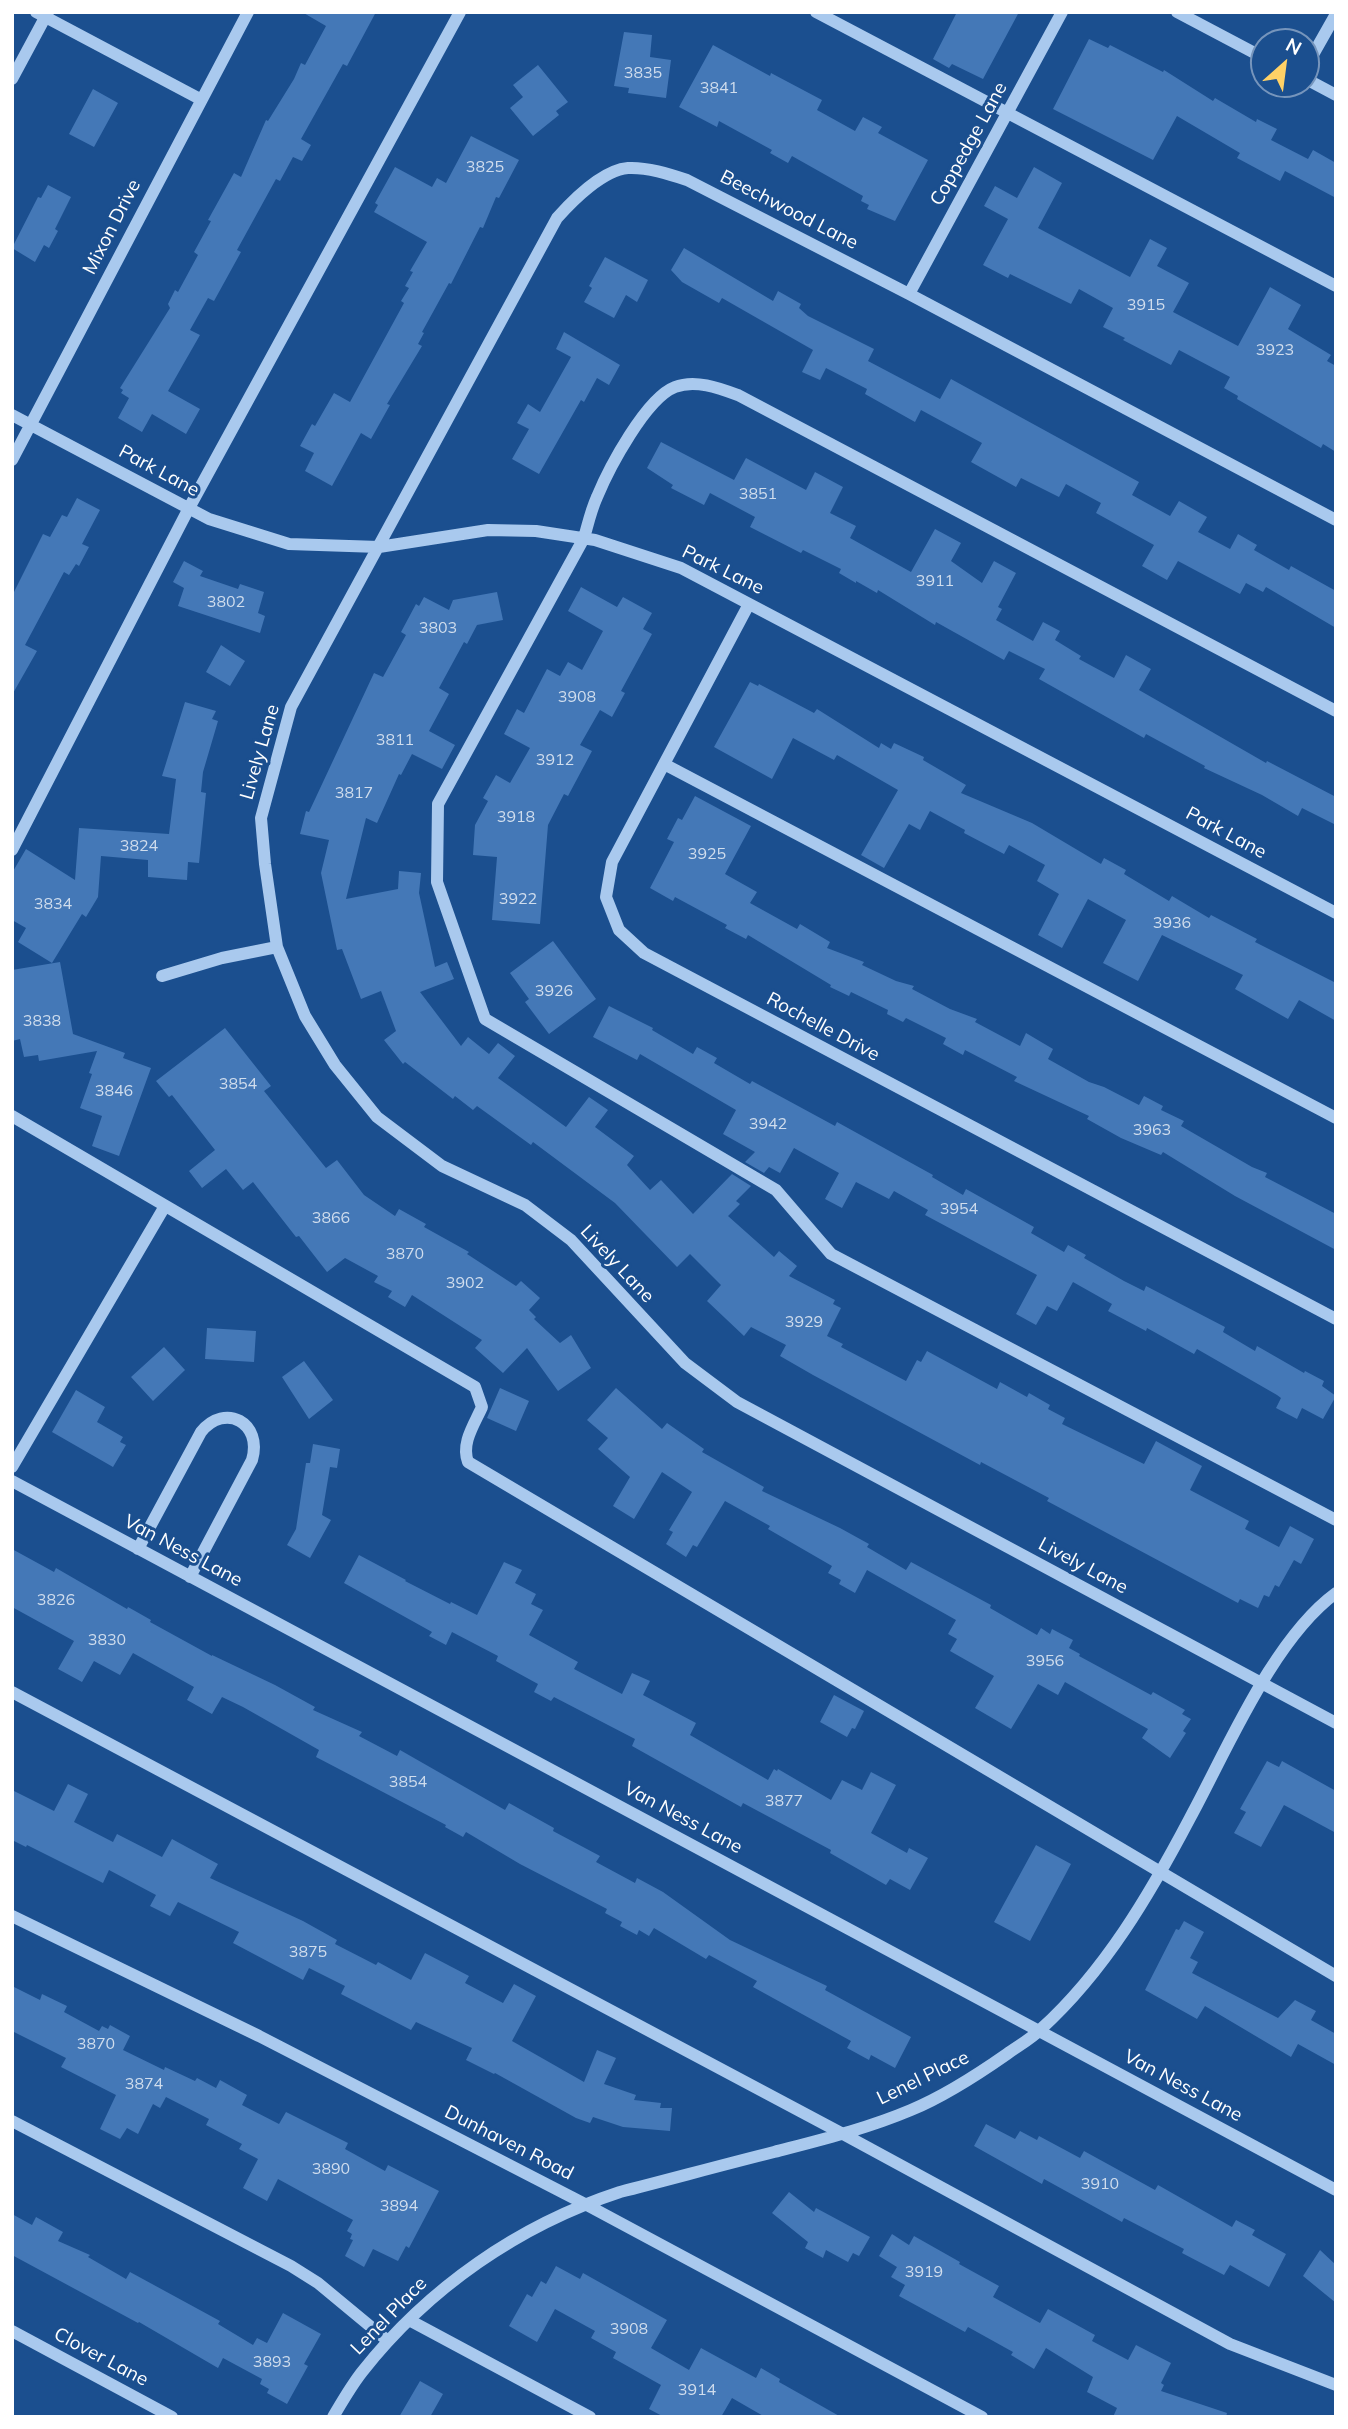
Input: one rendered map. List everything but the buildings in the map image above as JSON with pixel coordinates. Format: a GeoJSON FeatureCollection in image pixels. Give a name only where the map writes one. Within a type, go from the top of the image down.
{"type":"FeatureCollection","features":[{"type":"Feature","properties":{"kind":"street","name":"Mixon Drive"},"geometry":{"type":"LineString","coordinates":[[12,460],[248,12]]}},
{"type":"Feature","properties":{"kind":"street"},"geometry":{"type":"LineString","coordinates":[[12,850],[189,508],[460,12]]}},
{"type":"Feature","properties":{"kind":"street"},"geometry":{"type":"LineString","coordinates":[[816,12],[1336,286]]}},
{"type":"Feature","properties":{"kind":"street","name":"Coppedge Lane"},"geometry":{"type":"LineString","coordinates":[[909,294],[1062,12]]}},
{"type":"Feature","properties":{"kind":"street"},"geometry":{"type":"LineString","coordinates":[[1177,12],[1250,51]]}},
{"type":"Feature","properties":{"kind":"street"},"geometry":{"type":"LineString","coordinates":[[12,79],[43,14],[200,99]]}},
{"type":"Feature","properties":{"kind":"street"},"geometry":{"type":"LineString","coordinates":[[1320,42],[1336,14]]}},
{"type":"Feature","properties":{"kind":"street"},"geometry":{"type":"LineString","coordinates":[[1320,86],[1336,95]]}},
{"type":"Feature","properties":{"kind":"street","name":"Beechwood Lane"},"geometry":{"type":"LineString","coordinates":[[379,547],[557,218],[575,198],[598,181],[627,168],[688,180],[1336,520]]}},
{"type":"Feature","properties":{"kind":"street"},"geometry":{"type":"LineString","coordinates":[[1336,710],[738,395],[709,384],[675,387],[651,405],[631,432],[597,495],[584,538],[438,804],[436,882],[485,1019],[776,1189],[831,1254],[1336,1520]]}},
{"type":"Feature","properties":{"kind":"street","name":"Park Lane"},"geometry":{"type":"LineString","coordinates":[[12,415],[209,519],[289,544],[379,547],[488,530],[536,531],[584,538],[681,568],[1336,913]]}},
{"type":"Feature","properties":{"kind":"street","name":"Lively Lane"},"geometry":{"type":"LineString","coordinates":[[379,547],[291,707],[261,818],[277,947],[305,1016],[335,1065],[377,1117],[442,1166],[525,1205],[571,1240],[685,1363],[737,1402],[1336,1723]]}},
{"type":"Feature","properties":{"kind":"street","name":"Rochelle Drive"},"geometry":{"type":"LineString","coordinates":[[749,604],[612,862],[606,897],[619,930],[644,953],[1336,1319]]}},
{"type":"Feature","properties":{"kind":"street"},"geometry":{"type":"LineString","coordinates":[[664,764],[1336,1118]]}},
{"type":"Feature","properties":{"kind":"street"},"geometry":{"type":"LineString","coordinates":[[162,976],[222,958],[277,947]]}},
{"type":"Feature","properties":{"kind":"street"},"geometry":{"type":"LineString","coordinates":[[12,1116],[475,1387],[482,1407],[464,1451],[468,1462],[1336,1976]]}},
{"type":"Feature","properties":{"kind":"street"},"geometry":{"type":"LineString","coordinates":[[12,1467],[165,1206]]}},
{"type":"Feature","properties":{"kind":"street"},"geometry":{"type":"LineString","coordinates":[[138,1549],[207,1424],[225,1417],[244,1424],[255,1440],[252,1460],[190,1577]]}},
{"type":"Feature","properties":{"kind":"street","name":"Van Ness Lane"},"geometry":{"type":"LineString","coordinates":[[12,1481],[1336,2190]]}},
{"type":"Feature","properties":{"kind":"street","name":"Lenel Place"},"geometry":{"type":"LineString","coordinates":[[332,2417],[361,2373],[435,2295],[479,2261],[536,2227],[585,2204],[620,2192],[843,2134],[912,2110],[989,2066],[1040,2030],[1089,1977],[1128,1927],[1162,1872],[1261,1683],[1296,1633],[1324,1602],[1336,1593]]}},
{"type":"Feature","properties":{"kind":"street"},"geometry":{"type":"LineString","coordinates":[[12,1692],[843,2134],[1230,2344],[1336,2385]]}},
{"type":"Feature","properties":{"kind":"street","name":"Dunhaven Road"},"geometry":{"type":"LineString","coordinates":[[12,1916],[259,2036],[585,2204],[982,2417]]}},
{"type":"Feature","properties":{"kind":"street"},"geometry":{"type":"LineString","coordinates":[[12,2121],[291,2266],[318,2283],[388,2342]]}},
{"type":"Feature","properties":{"kind":"street"},"geometry":{"type":"LineString","coordinates":[[409,2320],[590,2417]]}},
{"type":"Feature","properties":{"kind":"street","name":"Clover Lane"},"geometry":{"type":"LineString","coordinates":[[12,2331],[172,2417]]}}]}
